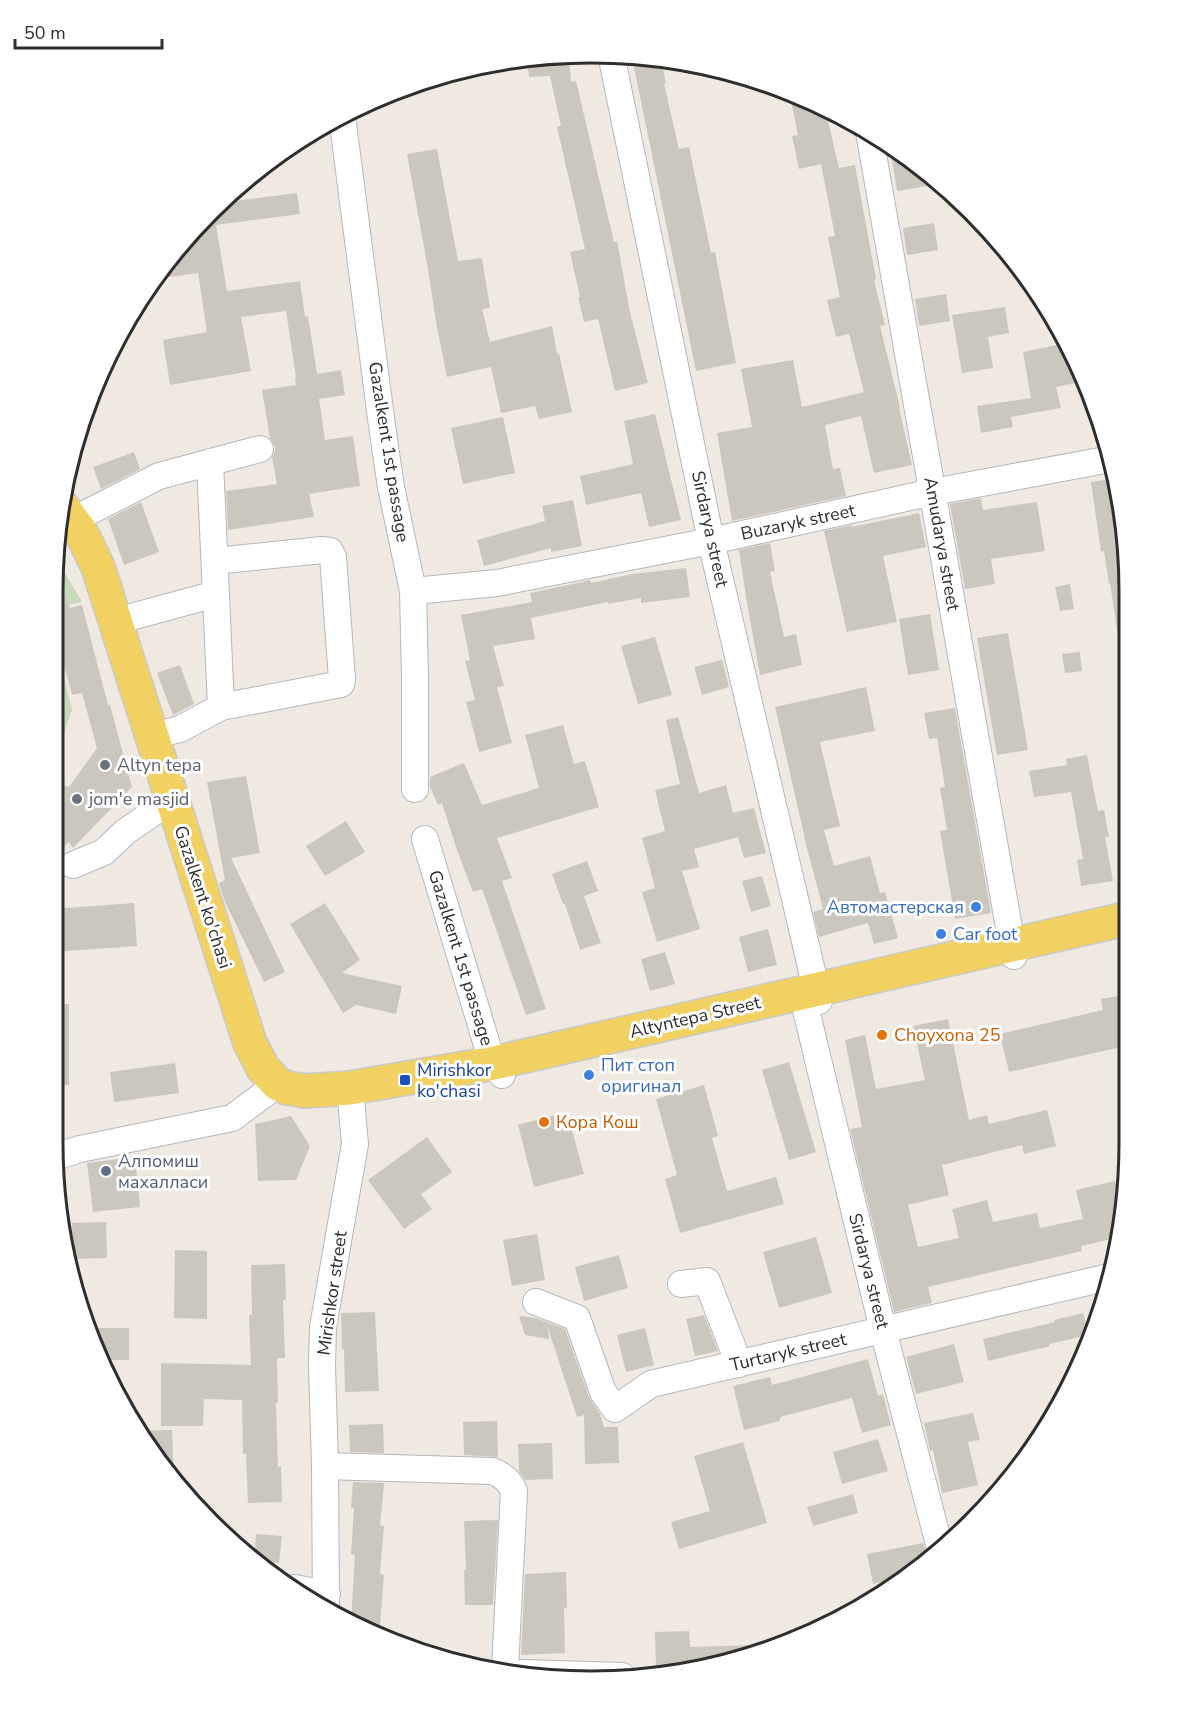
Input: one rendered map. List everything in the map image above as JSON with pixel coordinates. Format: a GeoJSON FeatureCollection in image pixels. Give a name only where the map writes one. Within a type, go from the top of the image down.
{"type":"FeatureCollection","features":[{"type":"Feature","properties":{"kind":"main road","name":"Gazalkent ko'chasi"},"geometry":{"type":"LineString","coordinates":[[68,522],[85,539],[98,567],[116,621],[144,738],[157,810],[233,1053],[245,1077],[270,1090]]}},
{"type":"Feature","properties":{"kind":"main road","name":"Gazalkent ko'chasi"},"geometry":{"type":"LineString","coordinates":[[67,530],[73,553],[144,738],[250,1043],[263,1068],[270,1090]]}},
{"type":"Feature","properties":{"kind":"main road","name":"Altyntepa Street"},"geometry":{"type":"LineString","coordinates":[[270,1090],[285,1104],[302,1106],[317,1105],[351,1094],[393,1095],[1013,951],[1119,921]]}},
{"type":"Feature","properties":{"kind":"main road","name":"Altyntepa Street"},"geometry":{"type":"LineString","coordinates":[[1013,951],[1119,933]]}},
{"type":"Feature","properties":{"kind":"street","name":"Sirdarya street"},"geometry":{"type":"LineString","coordinates":[[613,64],[711,541],[883,1330],[938,1541]]}},
{"type":"Feature","properties":{"kind":"street","name":"Gazalkent 1st passage"},"geometry":{"type":"LineString","coordinates":[[343,125],[383,436],[391,488],[413,591],[415,789]]}},
{"type":"Feature","properties":{"kind":"street","name":"Amudarya street"},"geometry":{"type":"LineString","coordinates":[[872,145],[1013,951]]}},
{"type":"Feature","properties":{"kind":"street"},"geometry":{"type":"LineString","coordinates":[[69,516],[159,476],[260,449]]}},
{"type":"Feature","properties":{"kind":"street","name":"Buzaryk street"},"geometry":{"type":"LineString","coordinates":[[413,591],[497,583],[711,541],[933,492],[1103,461]]}},
{"type":"Feature","properties":{"kind":"street"},"geometry":{"type":"LineString","coordinates":[[210,462],[221,707]]}},
{"type":"Feature","properties":{"kind":"street"},"geometry":{"type":"LineString","coordinates":[[144,738],[180,729],[221,707],[335,687],[341,684],[333,557],[330,551],[322,549],[214,561]]}},
{"type":"Feature","properties":{"kind":"street"},"geometry":{"type":"LineString","coordinates":[[116,621],[216,594]]}},
{"type":"Feature","properties":{"kind":"street"},"geometry":{"type":"LineString","coordinates":[[73,865],[104,852],[125,832],[157,810]]}},
{"type":"Feature","properties":{"kind":"street","name":"Gazalkent 1st passage"},"geometry":{"type":"LineString","coordinates":[[425,839],[487,1045],[498,1069]]}},
{"type":"Feature","properties":{"kind":"street"},"geometry":{"type":"LineString","coordinates":[[63,1155],[232,1118],[270,1090]]}},
{"type":"Feature","properties":{"kind":"street","name":"Mirishkor street"},"geometry":{"type":"LineString","coordinates":[[327,1600],[323,1327],[355,1144],[351,1094]]}},
{"type":"Feature","properties":{"kind":"street","name":"Turtaryk street"},"geometry":{"type":"LineString","coordinates":[[536,1302],[577,1318],[603,1392],[615,1409],[651,1384],[1101,1279]]}},
{"type":"Feature","properties":{"kind":"street"},"geometry":{"type":"LineString","coordinates":[[681,1284],[707,1281],[739,1364]]}},
{"type":"Feature","properties":{"kind":"street"},"geometry":{"type":"LineString","coordinates":[[325,1466],[492,1471],[500,1474],[511,1485],[514,1491],[521,1666]]}},
{"type":"Feature","properties":{"kind":"green space"},"geometry":{"type":"Polygon","coordinates":[[[64,571],[82,602],[63,606],[64,571]]]}},
{"type":"Feature","properties":{"kind":"green space"},"geometry":{"type":"Polygon","coordinates":[[[63,672],[72,710],[63,736],[63,672]]]}},
{"type":"Feature","properties":{"kind":"building"},"geometry":{"type":"Polygon","coordinates":[[[570,64],[571,82],[576,81],[614,242],[617,241],[630,312],[648,383],[615,391],[598,319],[584,322],[570,252],[585,249],[557,127],[561,126],[550,76],[529,77],[528,67],[570,64]]]}},
{"type":"Feature","properties":{"kind":"building"},"geometry":{"type":"Polygon","coordinates":[[[634,65],[663,68],[666,83],[664,84],[679,149],[689,147],[711,253],[715,252],[736,363],[696,371],[634,65]]]}},
{"type":"Feature","properties":{"kind":"building"},"geometry":{"type":"Polygon","coordinates":[[[791,102],[831,120],[828,121],[839,168],[855,165],[876,279],[874,280],[885,325],[880,326],[912,465],[874,473],[861,416],[825,425],[833,469],[840,468],[846,496],[732,521],[717,433],[752,427],[741,369],[793,360],[802,407],[864,392],[849,334],[836,337],[827,300],[840,297],[828,237],[835,236],[821,164],[799,169],[792,136],[798,135],[791,102]]]}},
{"type":"Feature","properties":{"kind":"building"},"geometry":{"type":"Polygon","coordinates":[[[437,149],[458,261],[482,258],[490,308],[482,309],[490,342],[552,326],[572,412],[539,419],[535,406],[501,413],[491,367],[447,377],[407,154],[437,149]]]}},
{"type":"Feature","properties":{"kind":"building"},"geometry":{"type":"Polygon","coordinates":[[[892,157],[928,185],[897,191],[892,157]]]}},
{"type":"Feature","properties":{"kind":"building"},"geometry":{"type":"Polygon","coordinates":[[[297,193],[300,214],[216,225],[227,291],[300,281],[317,374],[341,370],[345,395],[319,399],[325,440],[353,436],[360,486],[309,494],[314,517],[228,530],[226,491],[277,484],[272,457],[275,446],[270,438],[262,390],[296,385],[286,311],[241,317],[251,371],[170,385],[163,340],[207,332],[198,273],[167,277],[194,243],[236,201],[297,193]]]}},
{"type":"Feature","properties":{"kind":"building"},"geometry":{"type":"Polygon","coordinates":[[[934,223],[938,250],[907,255],[903,228],[934,223]]]}},
{"type":"Feature","properties":{"kind":"building"},"geometry":{"type":"Polygon","coordinates":[[[946,294],[950,321],[919,326],[915,299],[946,294]]]}},
{"type":"Feature","properties":{"kind":"building"},"geometry":{"type":"Polygon","coordinates":[[[1005,307],[1009,333],[988,337],[993,368],[962,373],[952,315],[1005,307]]]}},
{"type":"Feature","properties":{"kind":"building"},"geometry":{"type":"Polygon","coordinates":[[[1058,345],[1076,383],[1056,387],[1061,408],[1011,417],[1013,427],[981,433],[977,406],[1031,398],[1023,352],[1058,345]]]}},
{"type":"Feature","properties":{"kind":"building"},"geometry":{"type":"Polygon","coordinates":[[[655,414],[681,520],[649,527],[641,493],[586,505],[580,476],[633,464],[624,421],[655,414]]]}},
{"type":"Feature","properties":{"kind":"building"},"geometry":{"type":"Polygon","coordinates":[[[503,417],[515,473],[463,484],[451,428],[503,417]]]}},
{"type":"Feature","properties":{"kind":"building"},"geometry":{"type":"Polygon","coordinates":[[[134,452],[140,469],[101,489],[93,467],[134,452]]]}},
{"type":"Feature","properties":{"kind":"building"},"geometry":{"type":"Polygon","coordinates":[[[1107,480],[1109,488],[1118,556],[1119,642],[1104,551],[1101,552],[1091,482],[1107,480]]]}},
{"type":"Feature","properties":{"kind":"building"},"geometry":{"type":"Polygon","coordinates":[[[981,498],[983,510],[1037,502],[1045,551],[991,559],[995,584],[965,589],[950,504],[981,498]]]}},
{"type":"Feature","properties":{"kind":"building"},"geometry":{"type":"Polygon","coordinates":[[[573,500],[582,546],[551,552],[551,548],[484,566],[477,540],[545,521],[542,506],[573,500]]]}},
{"type":"Feature","properties":{"kind":"building"},"geometry":{"type":"Polygon","coordinates":[[[141,502],[159,552],[124,565],[108,519],[141,502]]]}},
{"type":"Feature","properties":{"kind":"building"},"geometry":{"type":"Polygon","coordinates":[[[919,513],[926,547],[883,556],[897,622],[847,632],[824,531],[919,513]]]}},
{"type":"Feature","properties":{"kind":"building"},"geometry":{"type":"Polygon","coordinates":[[[770,543],[775,571],[770,572],[784,637],[796,634],[802,665],[760,675],[739,550],[770,543]]]}},
{"type":"Feature","properties":{"kind":"building"},"geometry":{"type":"Polygon","coordinates":[[[686,568],[690,597],[641,603],[641,598],[608,604],[608,602],[531,618],[535,639],[493,646],[504,686],[497,687],[512,743],[479,752],[466,702],[475,700],[465,661],[470,660],[461,615],[532,602],[530,593],[590,580],[591,583],[632,574],[686,568]]]}},
{"type":"Feature","properties":{"kind":"building"},"geometry":{"type":"Polygon","coordinates":[[[1070,584],[1074,609],[1060,611],[1055,587],[1070,584]]]}},
{"type":"Feature","properties":{"kind":"building","name":"Altyn tepa"},"geometry":{"type":"Polygon","coordinates":[[[63,589],[70,608],[82,605],[132,787],[73,848],[69,842],[63,847],[63,786],[69,787],[97,748],[82,693],[72,695],[63,662],[63,589]]]}},
{"type":"Feature","properties":{"kind":"building"},"geometry":{"type":"Polygon","coordinates":[[[930,614],[939,670],[908,675],[899,619],[930,614]]]}},
{"type":"Feature","properties":{"kind":"building"},"geometry":{"type":"Polygon","coordinates":[[[1008,633],[1028,750],[997,755],[977,638],[1008,633]]]}},
{"type":"Feature","properties":{"kind":"building"},"geometry":{"type":"Polygon","coordinates":[[[655,637],[672,695],[638,704],[621,646],[655,637]]]}},
{"type":"Feature","properties":{"kind":"building"},"geometry":{"type":"Polygon","coordinates":[[[1080,652],[1082,671],[1065,673],[1062,654],[1080,652]]]}},
{"type":"Feature","properties":{"kind":"building"},"geometry":{"type":"Polygon","coordinates":[[[722,660],[729,687],[702,695],[694,667],[722,660]]]}},
{"type":"Feature","properties":{"kind":"building"},"geometry":{"type":"Polygon","coordinates":[[[180,665],[194,704],[173,715],[157,673],[180,665]]]}},
{"type":"Feature","properties":{"kind":"building"},"geometry":{"type":"Polygon","coordinates":[[[866,687],[875,731],[820,742],[840,826],[824,830],[834,866],[870,856],[880,893],[885,892],[898,938],[874,944],[868,923],[819,937],[813,912],[823,909],[775,707],[866,687]]]}},
{"type":"Feature","properties":{"kind":"building"},"geometry":{"type":"Polygon","coordinates":[[[955,708],[991,913],[955,919],[940,831],[947,830],[940,788],[945,787],[937,738],[929,739],[924,713],[955,708]]]}},
{"type":"Feature","properties":{"kind":"building"},"geometry":{"type":"Polygon","coordinates":[[[678,717],[699,793],[726,785],[733,813],[754,808],[766,853],[744,858],[738,837],[694,849],[699,867],[682,871],[700,929],[657,942],[642,892],[655,888],[642,838],[665,831],[655,790],[680,784],[666,720],[678,717]]]}},
{"type":"Feature","properties":{"kind":"building"},"geometry":{"type":"Polygon","coordinates":[[[563,725],[574,764],[585,761],[599,807],[497,838],[512,878],[502,881],[546,1009],[526,1015],[482,889],[473,892],[442,803],[438,805],[430,787],[430,777],[464,763],[482,805],[539,788],[525,735],[563,725]]]}},
{"type":"Feature","properties":{"kind":"building"},"geometry":{"type":"Polygon","coordinates":[[[1087,755],[1098,811],[1104,810],[1109,837],[1105,837],[1113,881],[1081,886],[1077,860],[1083,859],[1071,792],[1034,797],[1029,771],[1067,765],[1066,759],[1087,755]]]}},
{"type":"Feature","properties":{"kind":"building"},"geometry":{"type":"Polygon","coordinates":[[[246,776],[260,853],[231,858],[285,972],[264,982],[225,902],[219,883],[225,880],[207,782],[246,776]]]}},
{"type":"Feature","properties":{"kind":"building"},"geometry":{"type":"Polygon","coordinates":[[[346,821],[365,852],[325,876],[306,846],[346,821]]]}},
{"type":"Feature","properties":{"kind":"building"},"geometry":{"type":"Polygon","coordinates":[[[587,861],[598,891],[584,896],[601,943],[580,950],[565,904],[563,904],[552,874],[587,861]]]}},
{"type":"Feature","properties":{"kind":"building"},"geometry":{"type":"Polygon","coordinates":[[[762,876],[771,906],[751,912],[742,881],[762,876]]]}},
{"type":"Feature","properties":{"kind":"building"},"geometry":{"type":"Polygon","coordinates":[[[134,903],[137,946],[63,951],[63,908],[134,903]]]}},
{"type":"Feature","properties":{"kind":"building"},"geometry":{"type":"Polygon","coordinates":[[[325,903],[360,960],[342,973],[402,986],[396,1014],[356,1005],[343,1013],[290,924],[325,903]]]}},
{"type":"Feature","properties":{"kind":"building"},"geometry":{"type":"Polygon","coordinates":[[[768,929],[777,965],[748,972],[739,937],[768,929]]]}},
{"type":"Feature","properties":{"kind":"building"},"geometry":{"type":"Polygon","coordinates":[[[665,952],[675,984],[650,991],[641,959],[665,952]]]}},
{"type":"Feature","properties":{"kind":"building"},"geometry":{"type":"Polygon","coordinates":[[[1119,996],[1119,1047],[1009,1072],[1000,1034],[1103,1010],[1101,999],[1119,996]]]}},
{"type":"Feature","properties":{"kind":"building"},"geometry":{"type":"Polygon","coordinates":[[[63,1004],[69,1004],[69,1085],[63,1085],[63,1004]]]}},
{"type":"Feature","properties":{"kind":"building"},"geometry":{"type":"Polygon","coordinates":[[[948,1019],[969,1120],[987,1115],[989,1124],[1047,1110],[1056,1146],[1024,1154],[1022,1145],[942,1165],[949,1195],[908,1205],[918,1247],[959,1238],[952,1209],[987,1200],[993,1222],[1037,1213],[1040,1228],[1083,1219],[1076,1190],[1115,1181],[1117,1188],[1110,1239],[1081,1246],[1082,1251],[928,1287],[932,1303],[894,1312],[850,1129],[862,1127],[845,1040],[865,1035],[876,1089],[925,1080],[913,1026],[948,1019]]]}},
{"type":"Feature","properties":{"kind":"building"},"geometry":{"type":"Polygon","coordinates":[[[789,1062],[816,1152],[789,1160],[762,1070],[789,1062]]]}},
{"type":"Feature","properties":{"kind":"building"},"geometry":{"type":"Polygon","coordinates":[[[175,1063],[179,1093],[114,1102],[110,1072],[175,1063]]]}},
{"type":"Feature","properties":{"kind":"building"},"geometry":{"type":"Polygon","coordinates":[[[704,1085],[718,1136],[712,1138],[727,1191],[776,1177],[784,1204],[680,1233],[665,1179],[677,1175],[656,1099],[704,1085]]]}},
{"type":"Feature","properties":{"kind":"building"},"geometry":{"type":"Polygon","coordinates":[[[567,1112],[584,1174],[534,1187],[518,1125],[567,1112]]]}},
{"type":"Feature","properties":{"kind":"building"},"geometry":{"type":"Polygon","coordinates":[[[291,1116],[310,1146],[296,1180],[258,1181],[255,1124],[291,1116]]]}},
{"type":"Feature","properties":{"kind":"building"},"geometry":{"type":"Polygon","coordinates":[[[427,1137],[452,1172],[421,1194],[432,1209],[404,1229],[368,1180],[427,1137]]]}},
{"type":"Feature","properties":{"kind":"building"},"geometry":{"type":"Polygon","coordinates":[[[135,1157],[140,1207],[93,1212],[87,1163],[135,1157]]]}},
{"type":"Feature","properties":{"kind":"building"},"geometry":{"type":"Polygon","coordinates":[[[106,1222],[107,1258],[76,1259],[72,1223],[106,1222]]]}},
{"type":"Feature","properties":{"kind":"building"},"geometry":{"type":"Polygon","coordinates":[[[537,1234],[545,1280],[512,1286],[503,1240],[537,1234]]]}},
{"type":"Feature","properties":{"kind":"building"},"geometry":{"type":"Polygon","coordinates":[[[816,1237],[832,1293],[779,1308],[763,1252],[816,1237]]]}},
{"type":"Feature","properties":{"kind":"building"},"geometry":{"type":"Polygon","coordinates":[[[175,1250],[207,1251],[207,1319],[174,1318],[175,1250]]]}},
{"type":"Feature","properties":{"kind":"building"},"geometry":{"type":"Polygon","coordinates":[[[619,1255],[628,1288],[584,1301],[575,1267],[619,1255]]]}},
{"type":"Feature","properties":{"kind":"building"},"geometry":{"type":"Polygon","coordinates":[[[285,1264],[286,1300],[283,1300],[285,1358],[277,1358],[278,1403],[276,1403],[278,1467],[281,1466],[282,1502],[248,1503],[246,1454],[243,1454],[242,1400],[204,1399],[203,1426],[161,1426],[161,1363],[251,1365],[249,1315],[252,1315],[251,1265],[285,1264]]]}},
{"type":"Feature","properties":{"kind":"building"},"geometry":{"type":"Polygon","coordinates":[[[375,1312],[379,1391],[345,1392],[341,1313],[375,1312]]]}},
{"type":"Feature","properties":{"kind":"building"},"geometry":{"type":"Polygon","coordinates":[[[1083,1313],[1086,1325],[1082,1337],[988,1361],[983,1339],[1055,1322],[1054,1320],[1083,1313]]]}},
{"type":"Feature","properties":{"kind":"building"},"geometry":{"type":"Polygon","coordinates":[[[704,1315],[718,1351],[695,1356],[686,1319],[704,1315]]]}},
{"type":"Feature","properties":{"kind":"building"},"geometry":{"type":"Polygon","coordinates":[[[519,1316],[536,1318],[565,1329],[589,1397],[600,1414],[604,1427],[618,1427],[619,1463],[585,1464],[584,1415],[577,1417],[548,1328],[549,1339],[525,1335],[519,1316]]]}},
{"type":"Feature","properties":{"kind":"building"},"geometry":{"type":"Polygon","coordinates":[[[97,1328],[129,1328],[129,1360],[110,1360],[97,1328]]]}},
{"type":"Feature","properties":{"kind":"building"},"geometry":{"type":"Polygon","coordinates":[[[645,1328],[654,1365],[626,1372],[617,1335],[645,1328]]]}},
{"type":"Feature","properties":{"kind":"building"},"geometry":{"type":"Polygon","coordinates":[[[954,1344],[964,1382],[916,1394],[906,1357],[954,1344]]]}},
{"type":"Feature","properties":{"kind":"building"},"geometry":{"type":"Polygon","coordinates":[[[868,1359],[878,1396],[883,1394],[891,1425],[862,1433],[852,1398],[780,1417],[780,1421],[744,1430],[733,1386],[770,1377],[772,1385],[868,1359]]]}},
{"type":"Feature","properties":{"kind":"building"},"geometry":{"type":"Polygon","coordinates":[[[973,1413],[980,1440],[968,1442],[978,1485],[942,1493],[933,1450],[930,1451],[924,1423],[973,1413]]]}},
{"type":"Feature","properties":{"kind":"building"},"geometry":{"type":"Polygon","coordinates":[[[497,1421],[498,1457],[464,1455],[463,1422],[497,1421]]]}},
{"type":"Feature","properties":{"kind":"building"},"geometry":{"type":"Polygon","coordinates":[[[383,1424],[384,1453],[350,1452],[349,1425],[383,1424]]]}},
{"type":"Feature","properties":{"kind":"building"},"geometry":{"type":"Polygon","coordinates":[[[172,1430],[174,1466],[152,1436],[149,1431],[172,1430]]]}},
{"type":"Feature","properties":{"kind":"building"},"geometry":{"type":"Polygon","coordinates":[[[878,1439],[888,1471],[842,1484],[833,1452],[878,1439]]]}},
{"type":"Feature","properties":{"kind":"building"},"geometry":{"type":"Polygon","coordinates":[[[743,1442],[767,1523],[679,1549],[671,1522],[710,1511],[694,1456],[743,1442]]]}},
{"type":"Feature","properties":{"kind":"building"},"geometry":{"type":"Polygon","coordinates":[[[552,1443],[553,1479],[525,1480],[519,1471],[518,1444],[552,1443]]]}},
{"type":"Feature","properties":{"kind":"building"},"geometry":{"type":"Polygon","coordinates":[[[353,1482],[384,1483],[380,1526],[384,1526],[380,1574],[384,1575],[380,1627],[351,1614],[355,1555],[351,1554],[354,1508],[351,1508],[353,1482]]]}},
{"type":"Feature","properties":{"kind":"building"},"geometry":{"type":"Polygon","coordinates":[[[853,1494],[858,1513],[813,1526],[807,1507],[853,1494]]]}},
{"type":"Feature","properties":{"kind":"building"},"geometry":{"type":"Polygon","coordinates":[[[498,1520],[493,1605],[465,1605],[464,1521],[498,1520]]]}},
{"type":"Feature","properties":{"kind":"building"},"geometry":{"type":"Polygon","coordinates":[[[256,1534],[282,1536],[279,1563],[270,1562],[255,1550],[256,1534]]]}},
{"type":"Feature","properties":{"kind":"building"},"geometry":{"type":"Polygon","coordinates":[[[923,1543],[926,1551],[885,1581],[873,1584],[867,1554],[923,1543]]]}},
{"type":"Feature","properties":{"kind":"building"},"geometry":{"type":"Polygon","coordinates":[[[566,1572],[565,1653],[521,1655],[525,1574],[566,1572]]]}},
{"type":"Feature","properties":{"kind":"building"},"geometry":{"type":"Polygon","coordinates":[[[689,1631],[690,1647],[754,1645],[694,1661],[656,1666],[655,1632],[689,1631]]]}},
{"type":"Feature","properties":{"kind":"place","name":"Altyn tepa"},"geometry":{"type":"Point","coordinates":[105,765]}},
{"type":"Feature","properties":{"kind":"place","name":"jom'e masjid"},"geometry":{"type":"Point","coordinates":[77,799]}},
{"type":"Feature","properties":{"kind":"place","name":"Автомастерская"},"geometry":{"type":"Point","coordinates":[976,907]}},
{"type":"Feature","properties":{"kind":"place","name":"Car foot"},"geometry":{"type":"Point","coordinates":[941,934]}},
{"type":"Feature","properties":{"kind":"place","name":"Choyxona 25"},"geometry":{"type":"Point","coordinates":[882,1035]}},
{"type":"Feature","properties":{"kind":"place","name":"Пит стоп оригинал"},"geometry":{"type":"Point","coordinates":[589,1075]}},
{"type":"Feature","properties":{"kind":"place","name":"Mirishkor ko'chasi"},"geometry":{"type":"Point","coordinates":[405,1080]}},
{"type":"Feature","properties":{"kind":"place","name":"Кора Кош"},"geometry":{"type":"Point","coordinates":[544,1122]}},
{"type":"Feature","properties":{"kind":"place","name":"Алпомиш махалласи"},"geometry":{"type":"Point","coordinates":[106,1171]}}]}
